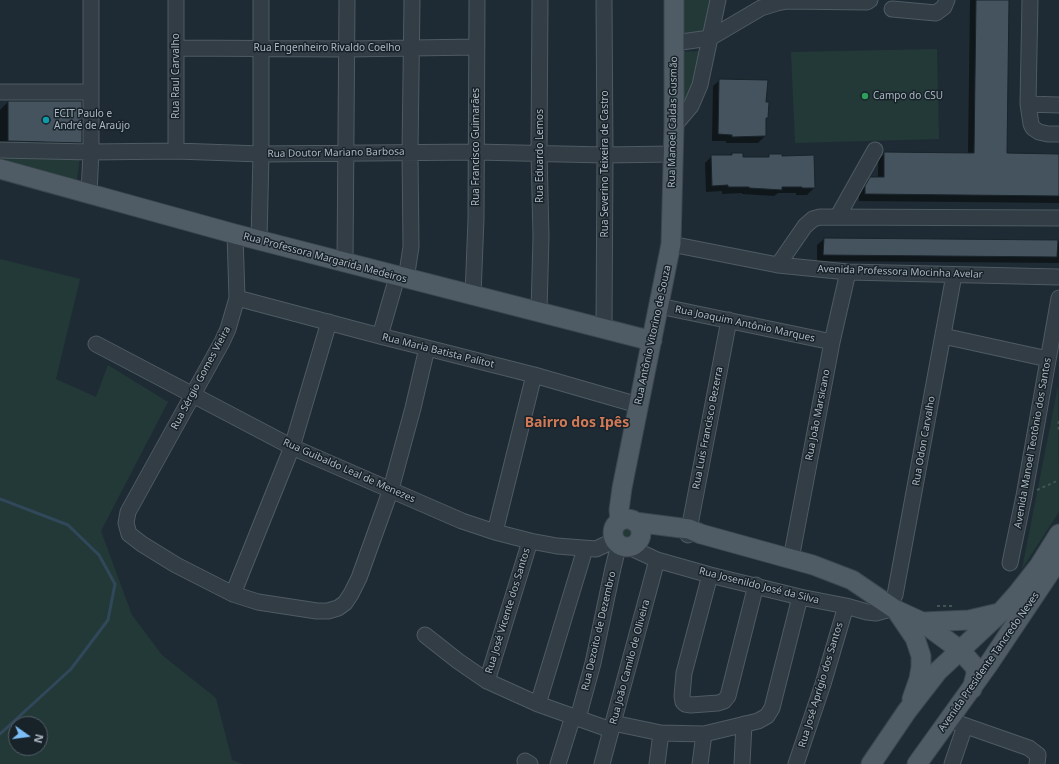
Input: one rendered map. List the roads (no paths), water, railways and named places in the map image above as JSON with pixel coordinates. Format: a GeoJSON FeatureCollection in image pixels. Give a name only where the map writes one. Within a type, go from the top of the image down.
{"type":"FeatureCollection","features":[{"type":"Feature","properties":{"kind":"main road","name":"Rua Manoel Caldas Gusmão"},"geometry":{"type":"LineString","coordinates":[[671,244],[674,126],[674,0]]}},
{"type":"Feature","properties":{"kind":"main road","name":"Rua Professora Margarida Medeiros"},"geometry":{"type":"LineString","coordinates":[[0,169],[401,278],[539,311],[652,341]]}},
{"type":"Feature","properties":{"kind":"main road","name":"Rua Antônio Vitorino de Souza"},"geometry":{"type":"LineString","coordinates":[[628,521],[619,510],[622,488],[671,244]]}},
{"type":"Feature","properties":{"kind":"main road"},"geometry":{"type":"LineString","coordinates":[[692,533],[663,534],[625,543],[613,535],[616,524],[628,521],[692,533],[791,559],[825,569],[852,580],[893,608],[922,622],[960,650],[975,666],[976,674],[972,688]]}},
{"type":"Feature","properties":{"kind":"main road"},"geometry":{"type":"LineString","coordinates":[[625,543],[640,531],[628,521]]}},
{"type":"Feature","properties":{"kind":"main road","name":"Avenida Presidente Tancredo Neves"},"geometry":{"type":"LineString","coordinates":[[871,764],[907,711],[938,671],[1017,594],[1039,566],[1059,534]]}},
{"type":"Feature","properties":{"kind":"main road","name":"Avenida Presidente Tancredo Neves"},"geometry":{"type":"LineString","coordinates":[[917,764],[957,723],[972,688],[1059,559]]}},
{"type":"Feature","properties":{"kind":"main road"},"geometry":{"type":"LineString","coordinates":[[893,608],[915,638],[920,656],[921,667],[919,679],[907,711]]}},
{"type":"Feature","properties":{"kind":"main road"},"geometry":{"type":"LineString","coordinates":[[922,622],[969,620],[1000,612]]}},
{"type":"Feature","properties":{"kind":"street"},"geometry":{"type":"LineString","coordinates":[[89,193],[91,152],[91,0]]}},
{"type":"Feature","properties":{"kind":"street","name":"Rua Raul Carvalho"},"geometry":{"type":"LineString","coordinates":[[176,0],[176,151]]}},
{"type":"Feature","properties":{"kind":"street"},"geometry":{"type":"LineString","coordinates":[[259,240],[261,154],[261,0]]}},
{"type":"Feature","properties":{"kind":"street"},"geometry":{"type":"LineString","coordinates":[[345,263],[347,0]]}},
{"type":"Feature","properties":{"kind":"street"},"geometry":{"type":"LineString","coordinates":[[380,336],[411,247],[410,152],[412,0]]}},
{"type":"Feature","properties":{"kind":"street","name":"Rua Francisco Guimarães"},"geometry":{"type":"LineString","coordinates":[[473,295],[476,220],[477,0]]}},
{"type":"Feature","properties":{"kind":"street","name":"Rua Eduardo Lemos"},"geometry":{"type":"LineString","coordinates":[[539,311],[541,237],[539,153],[540,0]]}},
{"type":"Feature","properties":{"kind":"street","name":"Rua Severino Teixeira de Castro"},"geometry":{"type":"LineString","coordinates":[[604,0],[604,329]]}},
{"type":"Feature","properties":{"kind":"street"},"geometry":{"type":"LineString","coordinates":[[674,126],[691,106],[696,96],[704,71],[718,0]]}},
{"type":"Feature","properties":{"kind":"street"},"geometry":{"type":"LineString","coordinates":[[674,43],[710,38],[761,8],[777,3],[787,1],[867,2],[870,0]]}},
{"type":"Feature","properties":{"kind":"street"},"geometry":{"type":"LineString","coordinates":[[892,9],[936,13],[944,7],[947,0]]}},
{"type":"Feature","properties":{"kind":"street"},"geometry":{"type":"LineString","coordinates":[[1030,0],[1028,104],[1031,124],[1033,128],[1039,132],[1059,134]]}},
{"type":"Feature","properties":{"kind":"street","name":"Rua Engenheiro Rivaldo Coelho"},"geometry":{"type":"LineString","coordinates":[[176,48],[347,49],[477,47]]}},
{"type":"Feature","properties":{"kind":"street"},"geometry":{"type":"LineString","coordinates":[[0,92],[91,92]]}},
{"type":"Feature","properties":{"kind":"street"},"geometry":{"type":"LineString","coordinates":[[1028,104],[1059,105]]}},
{"type":"Feature","properties":{"kind":"street","name":"Rua Doutor Mariano Barbosa"},"geometry":{"type":"LineString","coordinates":[[0,150],[91,152],[176,151],[261,154],[345,152],[476,152],[605,155],[673,154]]}},
{"type":"Feature","properties":{"kind":"street"},"geometry":{"type":"LineString","coordinates":[[838,216],[875,150]]}},
{"type":"Feature","properties":{"kind":"street"},"geometry":{"type":"LineString","coordinates":[[778,265],[794,240],[810,222],[820,217],[1059,218]]}},
{"type":"Feature","properties":{"kind":"street","name":"Rua Sérgio Gomes Vieira"},"geometry":{"type":"LineString","coordinates":[[233,594],[176,565],[142,544],[130,534],[126,523],[128,512],[222,342],[232,320],[236,298],[235,234]]}},
{"type":"Feature","properties":{"kind":"street","name":"Avenida Professora Mocinha Avelar"},"geometry":{"type":"LineString","coordinates":[[671,244],[778,265],[848,272],[1059,277]]}},
{"type":"Feature","properties":{"kind":"street","name":"Rua João Marsicano"},"geometry":{"type":"LineString","coordinates":[[791,559],[832,342],[848,272]]}},
{"type":"Feature","properties":{"kind":"street","name":"Rua Odon Carvalho"},"geometry":{"type":"LineString","coordinates":[[893,608],[954,275]]}},
{"type":"Feature","properties":{"kind":"street","name":"Rua Maria Batista Palitot"},"geometry":{"type":"LineString","coordinates":[[236,298],[534,375],[638,405]]}},
{"type":"Feature","properties":{"kind":"street","name":"Avenida Manoel Teotônio dos Santos"},"geometry":{"type":"LineString","coordinates":[[1010,563],[1052,378],[1048,359],[1059,298]]}},
{"type":"Feature","properties":{"kind":"street","name":"Rua Joaquim Antônio Marques"},"geometry":{"type":"LineString","coordinates":[[659,306],[832,342]]}},
{"type":"Feature","properties":{"kind":"street","name":"Rua Luís Francisco Bezerra"},"geometry":{"type":"LineString","coordinates":[[692,533],[729,320]]}},
{"type":"Feature","properties":{"kind":"street"},"geometry":{"type":"LineString","coordinates":[[329,322],[292,447],[233,594],[258,602],[317,611],[328,611],[338,608],[345,603],[351,594],[359,578],[391,489],[413,408],[427,348]]}},
{"type":"Feature","properties":{"kind":"street"},"geometry":{"type":"LineString","coordinates":[[943,336],[1048,359]]}},
{"type":"Feature","properties":{"kind":"street","name":"Rua Guibaldo Leal de Menezes"},"geometry":{"type":"LineString","coordinates":[[96,344],[292,447],[462,520],[495,532],[530,541],[585,549],[596,549],[625,543]]}},
{"type":"Feature","properties":{"kind":"street"},"geometry":{"type":"LineString","coordinates":[[495,532],[534,375]]}},
{"type":"Feature","properties":{"kind":"street","name":"Rua José Vicente dos Santos"},"geometry":{"type":"LineString","coordinates":[[487,681],[530,541]]}},
{"type":"Feature","properties":{"kind":"street","name":"Rua Josenildo José da Silva"},"geometry":{"type":"LineString","coordinates":[[625,543],[657,560],[800,597],[846,606],[867,612],[876,613],[893,608]]}},
{"type":"Feature","properties":{"kind":"street","name":"Rua Dezoito de Dezembro"},"geometry":{"type":"LineString","coordinates":[[558,764],[593,663],[613,568],[625,543]]}},
{"type":"Feature","properties":{"kind":"street"},"geometry":{"type":"LineString","coordinates":[[538,704],[585,549]]}},
{"type":"Feature","properties":{"kind":"street","name":"Rua João Camilo de Oliveira"},"geometry":{"type":"LineString","coordinates":[[602,764],[657,560]]}},
{"type":"Feature","properties":{"kind":"street"},"geometry":{"type":"LineString","coordinates":[[710,574],[684,673],[682,696],[684,704],[718,703],[727,699],[730,693],[756,585]]}},
{"type":"Feature","properties":{"kind":"street"},"geometry":{"type":"LineString","coordinates":[[425,635],[458,661],[487,681],[538,704],[575,717],[612,727],[661,733],[704,734],[758,720],[770,712],[800,597]]}},
{"type":"Feature","properties":{"kind":"street","name":"Rua José Aprígio dos Santos"},"geometry":{"type":"LineString","coordinates":[[796,764],[823,684],[846,606]]}},
{"type":"Feature","properties":{"kind":"street"},"geometry":{"type":"LineString","coordinates":[[952,764],[957,723],[1029,748],[1038,755],[1037,764]]}},
{"type":"Feature","properties":{"kind":"street"},"geometry":{"type":"LineString","coordinates":[[742,764],[744,724]]}},
{"type":"Feature","properties":{"kind":"street"},"geometry":{"type":"LineString","coordinates":[[657,764],[661,733]]}},
{"type":"Feature","properties":{"kind":"street"},"geometry":{"type":"LineString","coordinates":[[700,764],[704,734]]}},
{"type":"Feature","properties":{"kind":"waterway"},"geometry":{"type":"LineString","coordinates":[[0,499],[68,525],[99,555],[115,584],[108,620],[71,669],[0,734]]}},
{"type":"Feature","properties":{"kind":"place","name":"Campo do CSU"},"geometry":{"type":"Point","coordinates":[865,96]}},
{"type":"Feature","properties":{"kind":"place","name":"ECIT Paulo e André de Araújo"},"geometry":{"type":"Point","coordinates":[46,120]}},
{"type":"Feature","properties":{"kind":"district","name":"Bairro dos Ipês"},"geometry":{"type":"Point","coordinates":[577,423]}}]}
